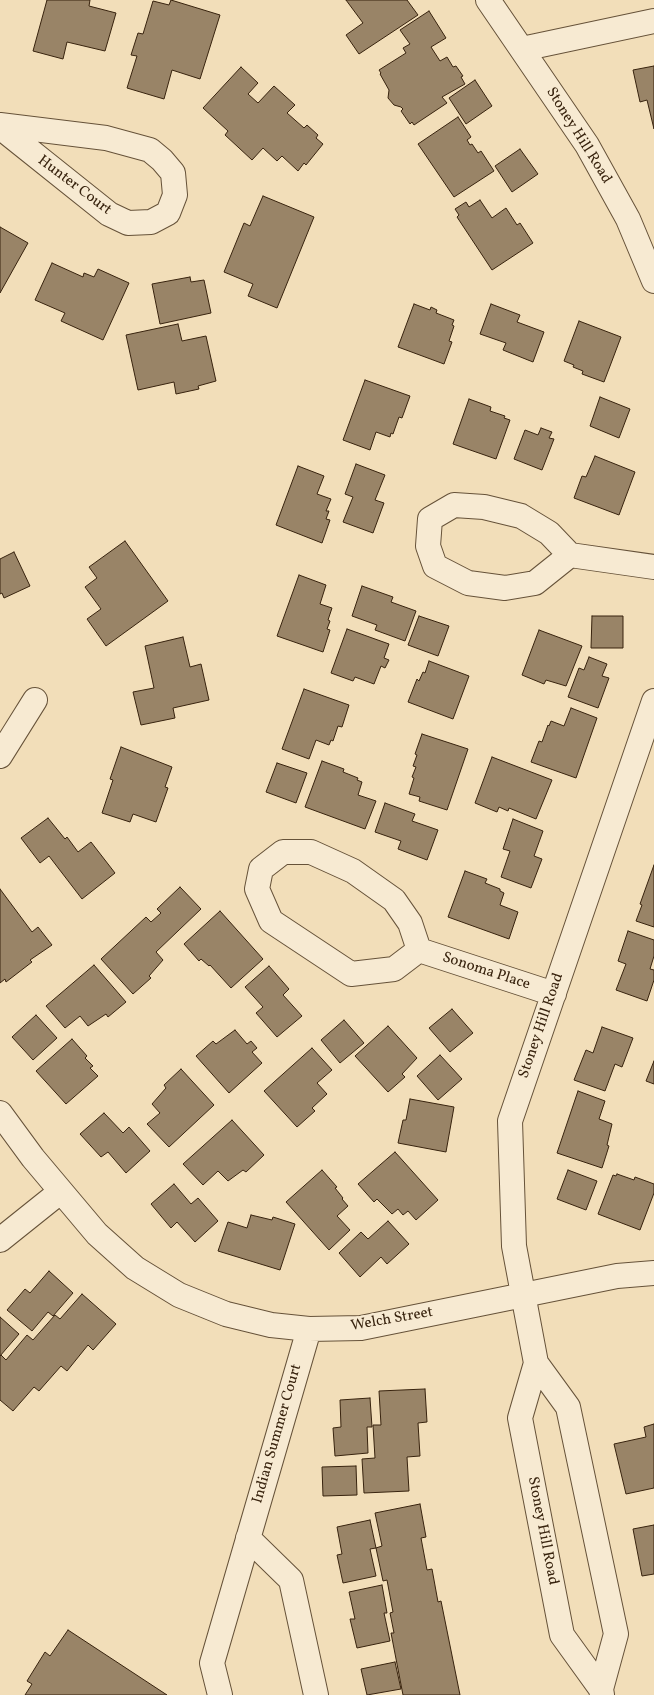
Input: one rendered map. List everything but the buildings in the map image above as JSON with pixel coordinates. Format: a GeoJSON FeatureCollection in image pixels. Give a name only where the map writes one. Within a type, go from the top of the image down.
{"type":"FeatureCollection","features":[{"type":"Feature","properties":{"kind":"street","name":"Stoney Hill Road"},"geometry":{"type":"LineString","coordinates":[[488,0],[587,145],[628,219],[654,281]]}},
{"type":"Feature","properties":{"kind":"street"},"geometry":{"type":"LineString","coordinates":[[522,49],[654,21]]}},
{"type":"Feature","properties":{"kind":"street","name":"Hunter Court"},"geometry":{"type":"LineString","coordinates":[[0,126],[106,138],[150,150],[173,173],[175,195],[168,213],[151,222],[128,223],[109,214],[0,126]]}},
{"type":"Feature","properties":{"kind":"street"},"geometry":{"type":"LineString","coordinates":[[570,555],[535,583],[505,588],[468,583],[435,566],[428,546],[430,519],[454,505],[484,507],[521,516],[549,533],[570,555],[654,567]]}},
{"type":"Feature","properties":{"kind":"street"},"geometry":{"type":"LineString","coordinates":[[0,756],[35,700]]}},
{"type":"Feature","properties":{"kind":"street","name":"Stoney Hill Road"},"geometry":{"type":"LineString","coordinates":[[602,1692],[616,1634],[568,1407],[536,1363],[514,1246],[510,1121],[654,701]]}},
{"type":"Feature","properties":{"kind":"street"},"geometry":{"type":"LineString","coordinates":[[283,852],[311,852],[353,871],[394,900],[410,923],[419,950],[394,969],[351,974],[271,921],[257,888],[261,869],[283,852]]}},
{"type":"Feature","properties":{"kind":"street","name":"Sonoma Place"},"geometry":{"type":"LineString","coordinates":[[419,950],[554,994]]}},
{"type":"Feature","properties":{"kind":"street","name":"Welch Street"},"geometry":{"type":"LineString","coordinates":[[0,1113],[33,1158],[96,1234],[135,1268],[179,1294],[226,1314],[270,1325],[309,1329],[361,1328],[617,1276],[654,1273]]}},
{"type":"Feature","properties":{"kind":"street"},"geometry":{"type":"LineString","coordinates":[[0,1240],[60,1192]]}},
{"type":"Feature","properties":{"kind":"street","name":"Indian Summer Court"},"geometry":{"type":"LineString","coordinates":[[220,1695],[212,1663],[309,1329]]}},
{"type":"Feature","properties":{"kind":"street","name":"Stoney Hill Road"},"geometry":{"type":"LineString","coordinates":[[536,1363],[520,1418],[562,1635],[602,1692]]}},
{"type":"Feature","properties":{"kind":"street"},"geometry":{"type":"LineString","coordinates":[[248,1538],[291,1580],[316,1695]]}}]}
